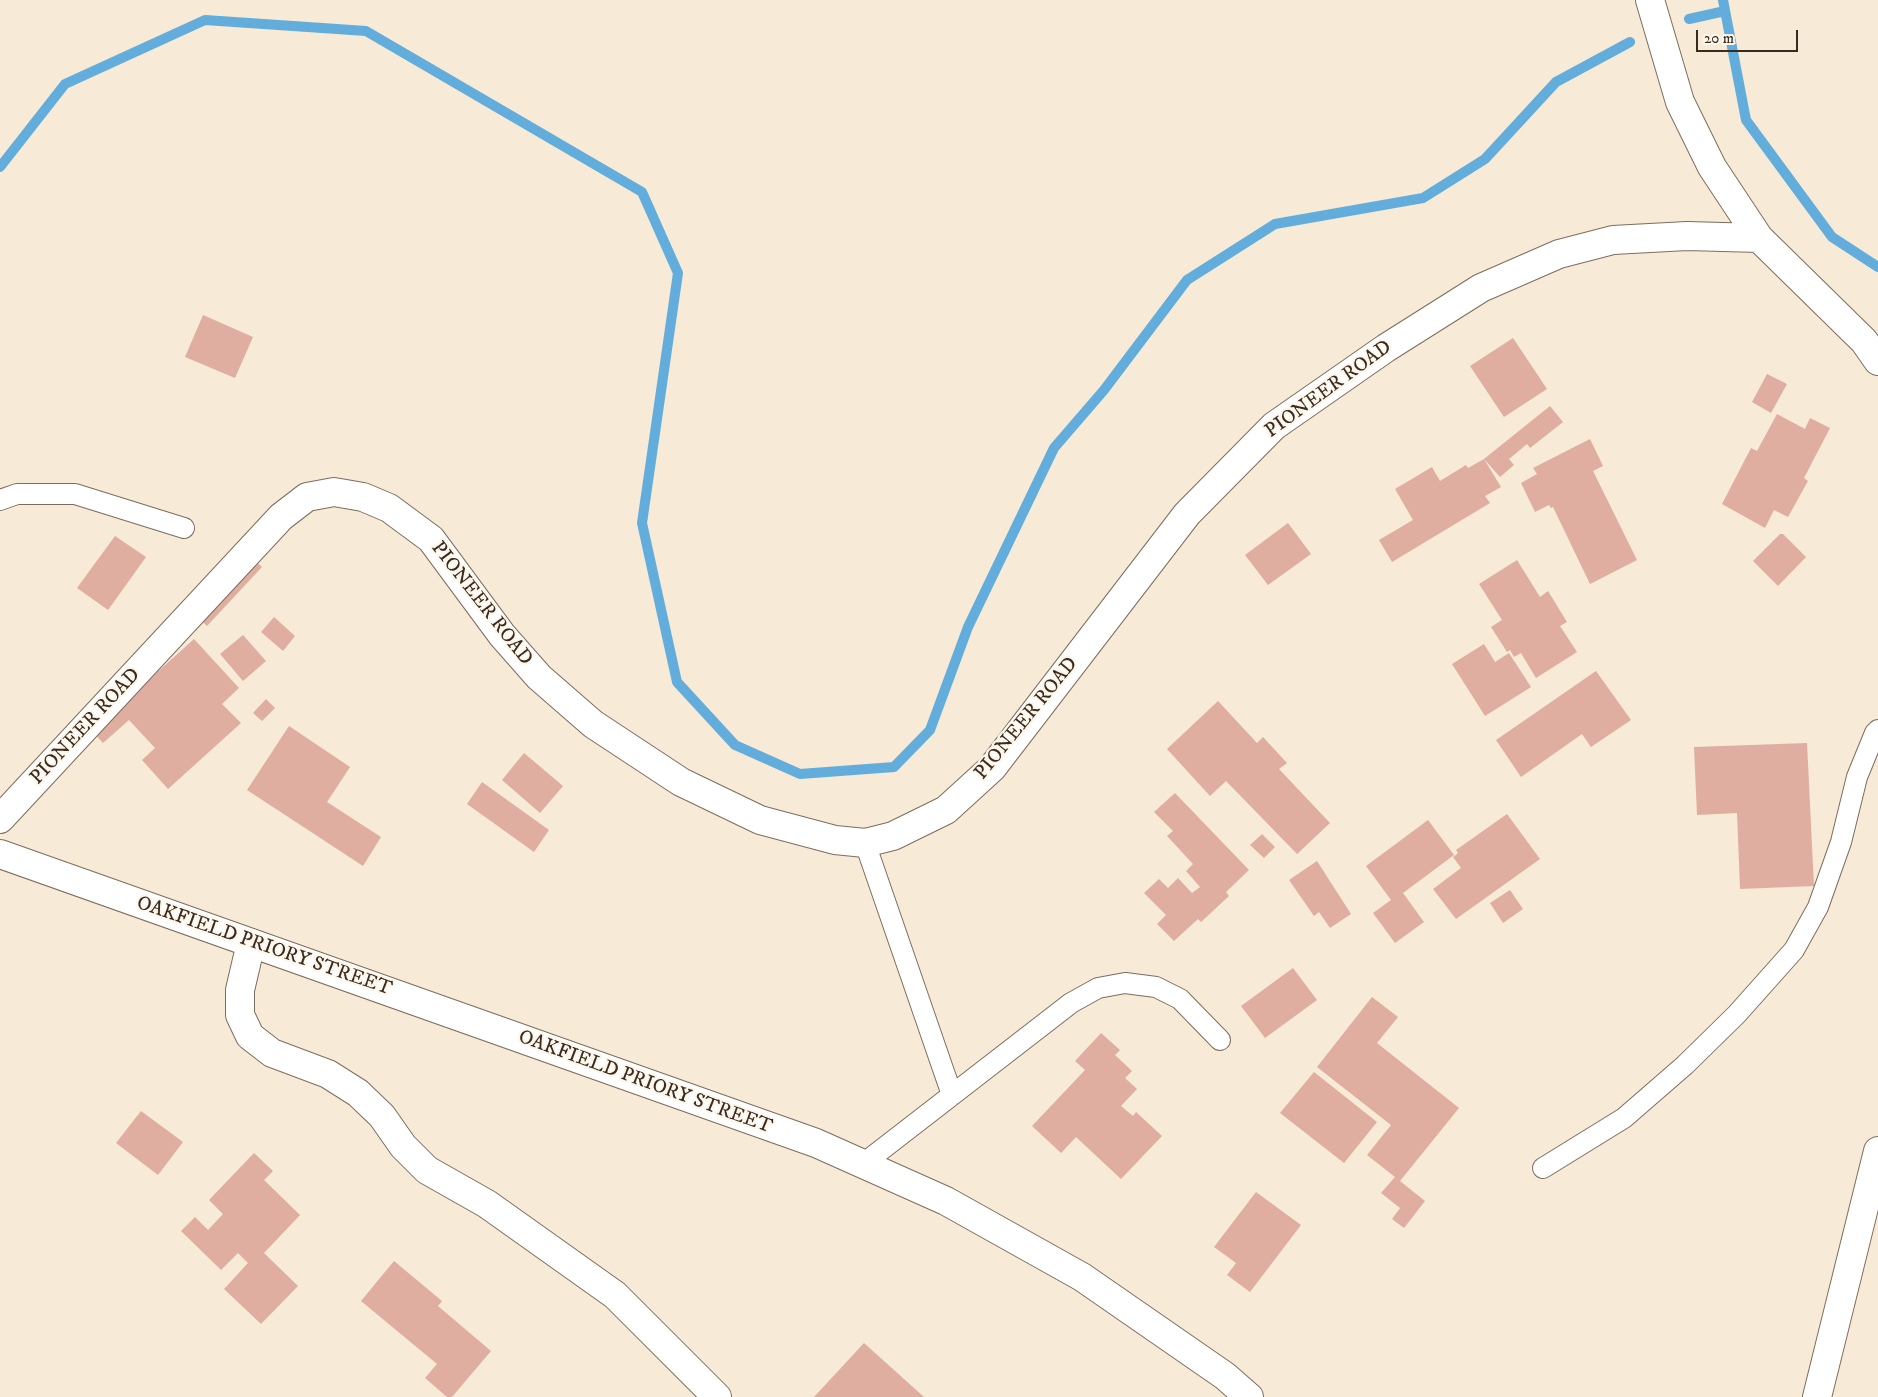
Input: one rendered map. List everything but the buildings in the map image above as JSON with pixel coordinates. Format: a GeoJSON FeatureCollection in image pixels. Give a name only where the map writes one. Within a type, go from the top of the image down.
{"type":"FeatureCollection","features":[{"type":"Feature","properties":{"kind":"street"},"geometry":{"type":"LineString","coordinates":[[1650,0],[1680,102],[1712,167],[1759,238],[1864,342],[1878,361]]}},
{"type":"Feature","properties":{"kind":"street","name":"PIONEER ROAD"},"geometry":{"type":"LineString","coordinates":[[0,819],[281,517],[307,496],[334,492],[363,497],[389,508],[431,539],[502,635],[539,676],[593,724],[681,782],[760,820],[835,840],[865,843],[893,836],[946,810],[992,768],[1187,514],[1274,426],[1386,348],[1481,288],[1559,254],[1613,240],[1687,236],[1759,238]]}},
{"type":"Feature","properties":{"kind":"street","name":"OAKFIELD PRIORY STREET"},"geometry":{"type":"LineString","coordinates":[[2,857],[252,943],[816,1143],[946,1201],[1082,1277],[1225,1376],[1249,1397]]}},
{"type":"Feature","properties":{"kind":"street"},"geometry":{"type":"LineString","coordinates":[[252,943],[240,990],[240,1015],[250,1036],[272,1053],[328,1074],[358,1092],[382,1116],[403,1146],[428,1170],[487,1204],[615,1295],[718,1397]]}},
{"type":"Feature","properties":{"kind":"street"},"geometry":{"type":"LineString","coordinates":[[1817,1397],[1878,1151]]}},
{"type":"Feature","properties":{"kind":"lane"},"geometry":{"type":"LineString","coordinates":[[0,500],[17,494],[75,494],[184,528]]}},
{"type":"Feature","properties":{"kind":"lane"},"geometry":{"type":"LineString","coordinates":[[1543,1168],[1624,1118],[1679,1071],[1737,1014],[1794,950],[1818,907],[1841,842],[1856,777],[1875,732],[1878,730]]}},
{"type":"Feature","properties":{"kind":"lane"},"geometry":{"type":"LineString","coordinates":[[865,843],[952,1095]]}},
{"type":"Feature","properties":{"kind":"lane"},"geometry":{"type":"LineString","coordinates":[[863,1164],[1071,1002],[1098,988],[1125,983],[1156,987],[1180,999],[1220,1040]]}},
{"type":"Feature","properties":{"kind":"waterway"},"geometry":{"type":"LineString","coordinates":[[1723,0],[1746,120],[1832,237],[1878,267]]}},
{"type":"Feature","properties":{"kind":"waterway"},"geometry":{"type":"LineString","coordinates":[[1689,19],[1725,11]]}},
{"type":"Feature","properties":{"kind":"waterway"},"geometry":{"type":"LineString","coordinates":[[0,167],[65,84],[205,20],[366,31],[642,192],[678,273],[642,523],[677,682],[735,745],[800,774],[894,767],[930,730],[968,627],[1054,448],[1104,390],[1187,280],[1275,224],[1423,198],[1485,159],[1556,82],[1630,42]]}}]}
